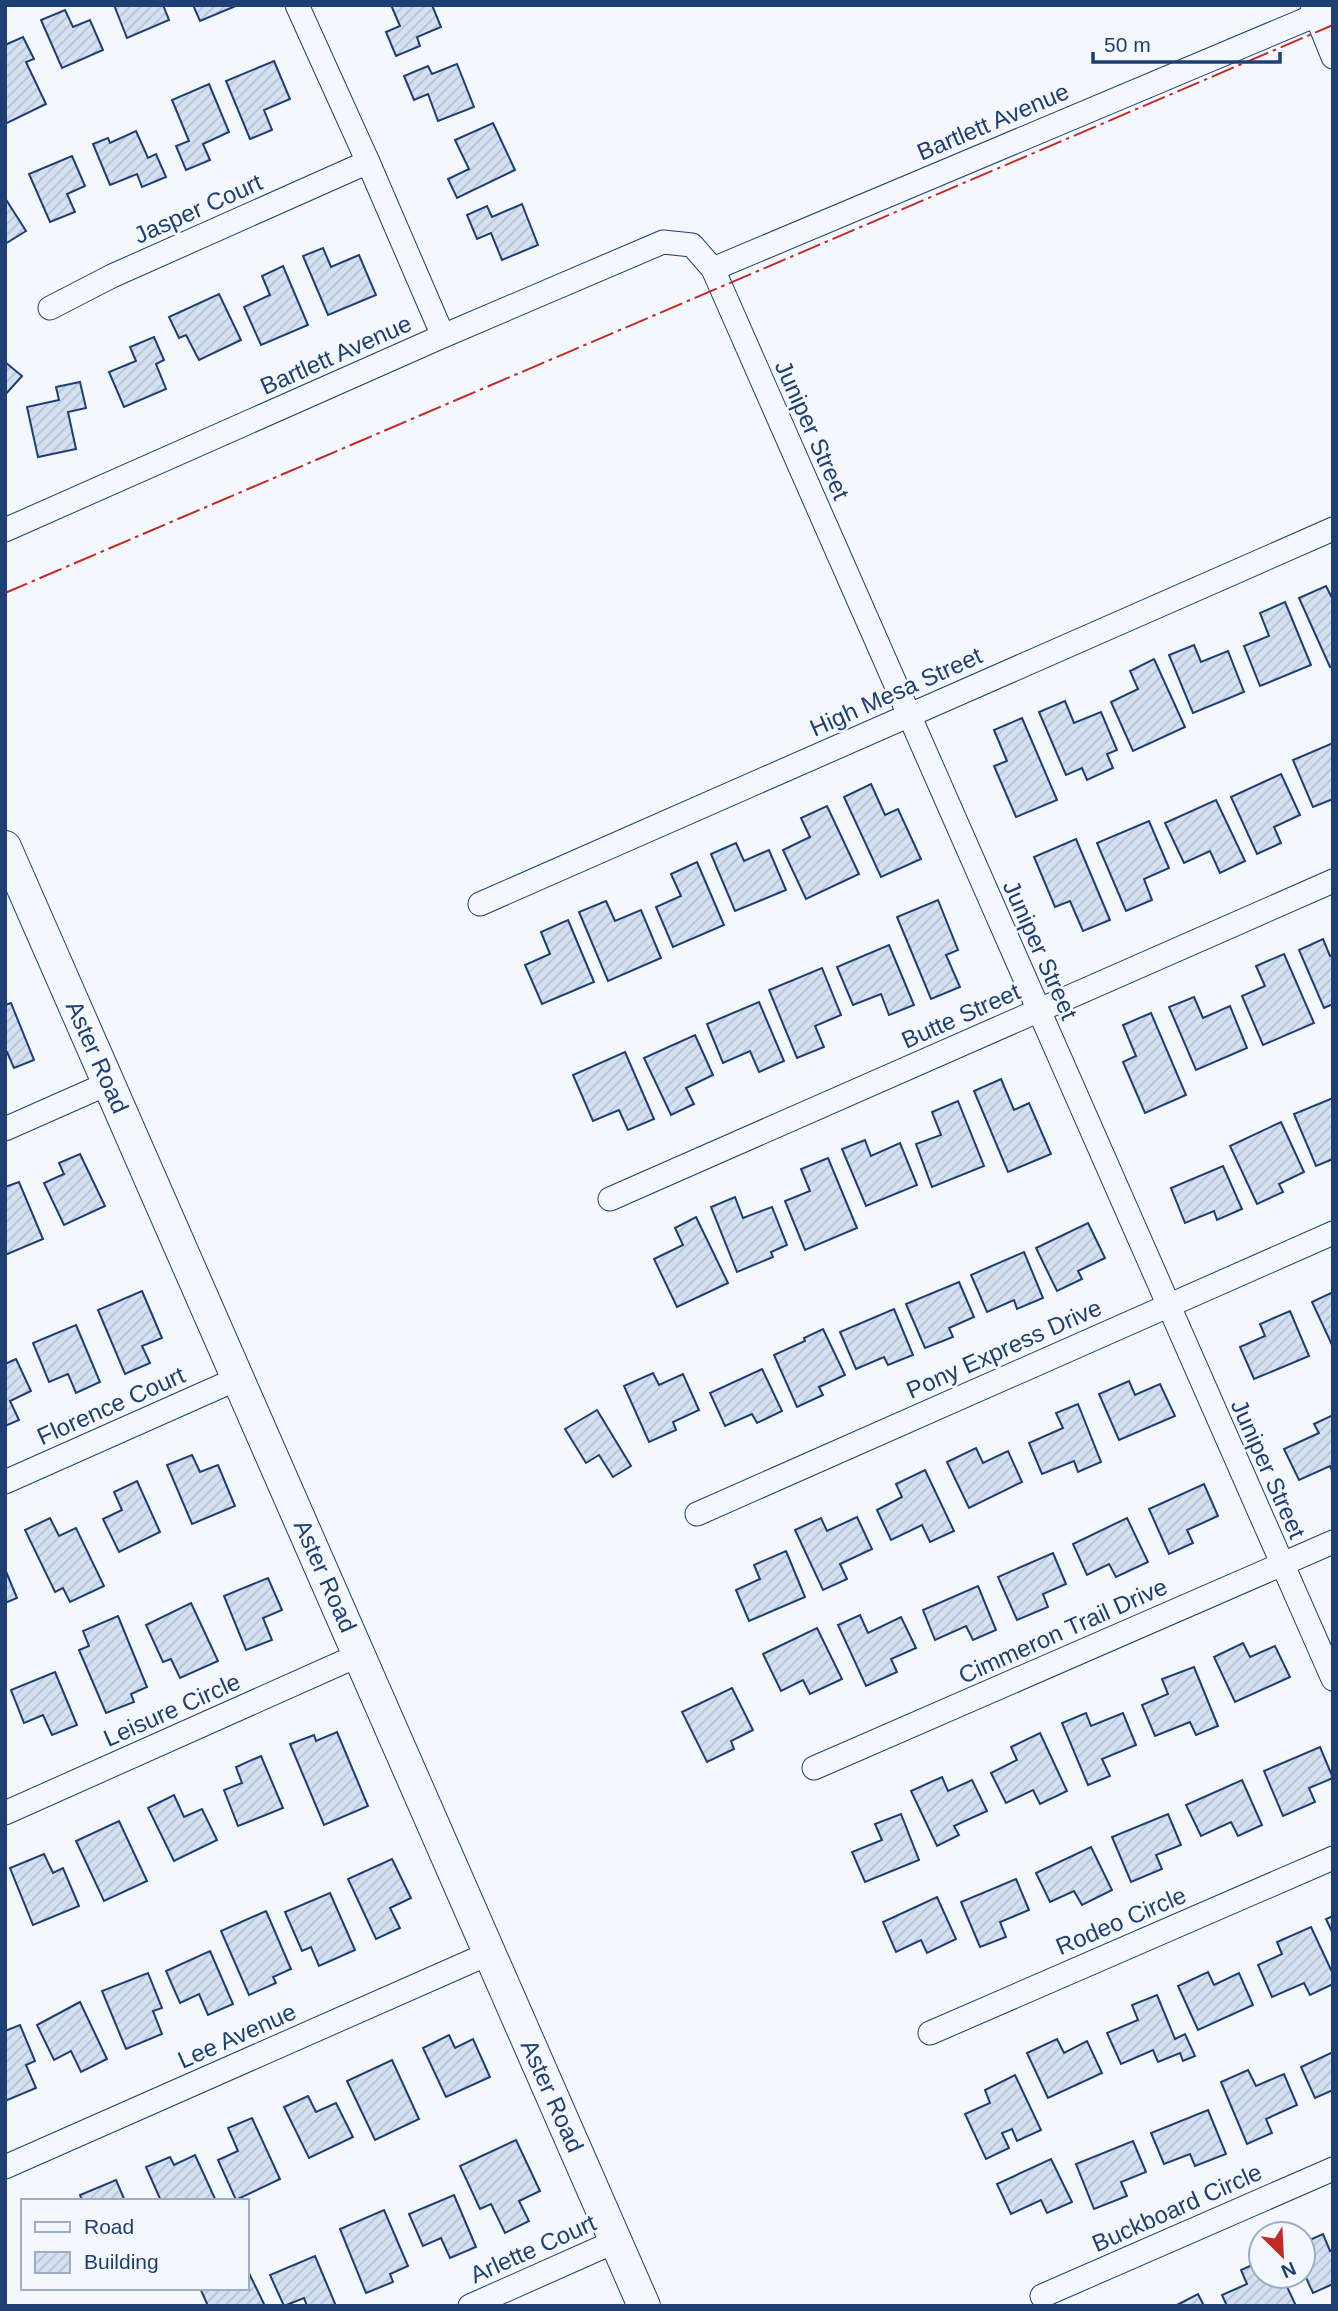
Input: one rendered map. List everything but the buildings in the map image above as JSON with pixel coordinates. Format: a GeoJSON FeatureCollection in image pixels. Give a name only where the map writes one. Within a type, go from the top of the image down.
{"type":"FeatureCollection","features":[{"type":"Feature","properties":{"kind":"main road","name":"Aster Road"},"geometry":{"type":"LineString","coordinates":[[5,847],[644,2306]]}},
{"type":"Feature","properties":{"kind":"street"},"geometry":{"type":"LineString","coordinates":[[298,5],[443,336]]}},
{"type":"Feature","properties":{"kind":"street"},"geometry":{"type":"LineString","coordinates":[[1321,9],[1333,57]]}},
{"type":"Feature","properties":{"kind":"street","name":"Bartlett Avenue"},"geometry":{"type":"LineString","coordinates":[[713,269],[1321,9]]}},
{"type":"Feature","properties":{"kind":"street","name":"Jasper Court"},"geometry":{"type":"LineString","coordinates":[[50,308],[112,276],[368,162]]}},
{"type":"Feature","properties":{"kind":"street","name":"Bartlett Avenue"},"geometry":{"type":"LineString","coordinates":[[5,530],[663,242],[692,246]]}},
{"type":"Feature","properties":{"kind":"street","name":"Juniper Street"},"geometry":{"type":"LineString","coordinates":[[692,246],[713,269],[1333,1679]]}},
{"type":"Feature","properties":{"kind":"street","name":"High Mesa Street"},"geometry":{"type":"LineString","coordinates":[[480,905],[1333,529]]}},
{"type":"Feature","properties":{"kind":"street","name":"Butte Street"},"geometry":{"type":"LineString","coordinates":[[610,1199],[1333,881]]}},
{"type":"Feature","properties":{"kind":"street"},"geometry":{"type":"LineString","coordinates":[[5,1129],[109,1083]]}},
{"type":"Feature","properties":{"kind":"street","name":"Pony Express Drive"},"geometry":{"type":"LineString","coordinates":[[698,1514],[1333,1233]]}},
{"type":"Feature","properties":{"kind":"street","name":"Florence Court"},"geometry":{"type":"LineString","coordinates":[[5,1482],[239,1378]]}},
{"type":"Feature","properties":{"kind":"street","name":"Cimmeron Trail Drive"},"geometry":{"type":"LineString","coordinates":[[814,1768],[1333,1542]]}},
{"type":"Feature","properties":{"kind":"street","name":"Leisure Circle"},"geometry":{"type":"LineString","coordinates":[[5,1813],[359,1656]]}},
{"type":"Feature","properties":{"kind":"street","name":"Rodeo Circle"},"geometry":{"type":"LineString","coordinates":[[930,2033],[1333,1858]]}},
{"type":"Feature","properties":{"kind":"street","name":"Lee Avenue"},"geometry":{"type":"LineString","coordinates":[[5,2167],[490,1953]]}},
{"type":"Feature","properties":{"kind":"street","name":"Buckboard Circle"},"geometry":{"type":"LineString","coordinates":[[1042,2296],[1333,2169]]}},
{"type":"Feature","properties":{"kind":"street","name":"Arlette Court"},"geometry":{"type":"LineString","coordinates":[[470,2306],[616,2241]]}},
{"type":"Feature","properties":{"kind":"power"},"geometry":{"type":"LineString","coordinates":[[5,593],[1333,25]]}}]}
